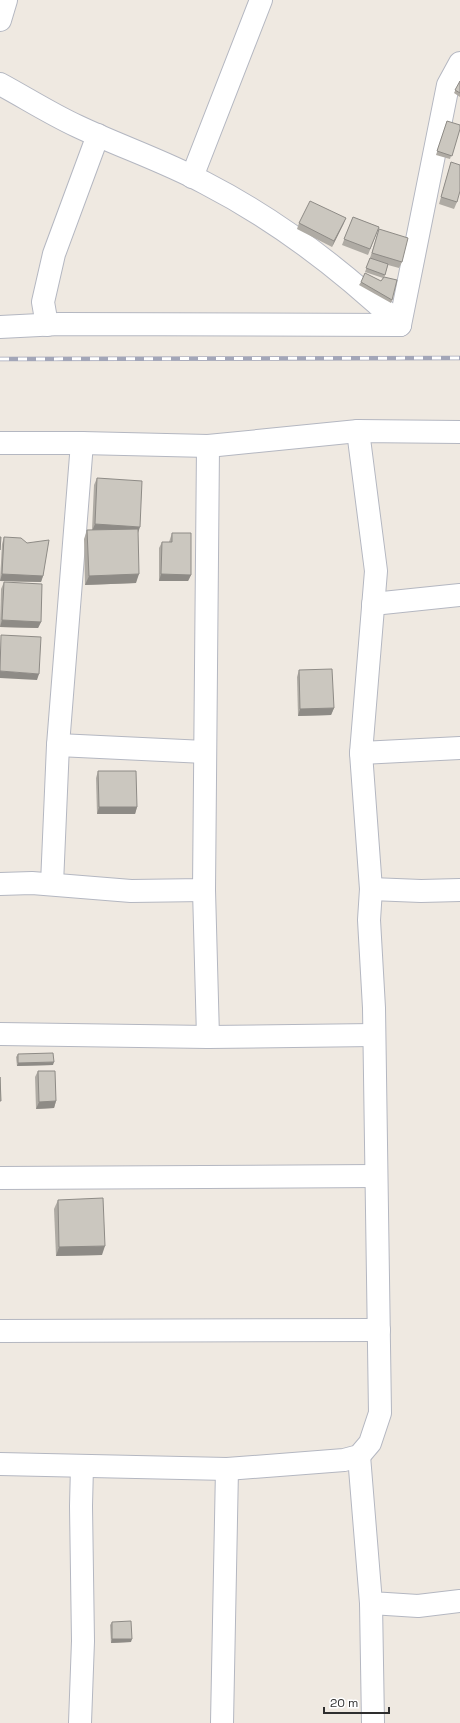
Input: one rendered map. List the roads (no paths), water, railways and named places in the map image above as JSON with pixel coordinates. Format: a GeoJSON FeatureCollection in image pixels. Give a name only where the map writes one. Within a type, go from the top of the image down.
{"type":"FeatureCollection","features":[{"type":"Feature","properties":{"kind":"street"},"geometry":{"type":"LineString","coordinates":[[0,20],[6,0]]}},
{"type":"Feature","properties":{"kind":"street"},"geometry":{"type":"LineString","coordinates":[[192,177],[261,0]]}},
{"type":"Feature","properties":{"kind":"street"},"geometry":{"type":"LineString","coordinates":[[400,325],[448,85],[460,64]]}},
{"type":"Feature","properties":{"kind":"street"},"geometry":{"type":"LineString","coordinates":[[0,84],[77,126],[192,177],[252,210],[320,256],[362,289],[400,325]]}},
{"type":"Feature","properties":{"kind":"street"},"geometry":{"type":"LineString","coordinates":[[47,325],[43,302],[54,254],[98,135]]}},
{"type":"Feature","properties":{"kind":"street"},"geometry":{"type":"LineString","coordinates":[[0,327],[47,325],[400,325]]}},
{"type":"Feature","properties":{"kind":"street"},"geometry":{"type":"LineString","coordinates":[[0,1464],[227,1469],[344,1460],[359,1456],[370,1443],[380,1413],[379,1330],[374,1035],[369,920],[371,889],[361,753],[376,571],[358,431]]}},
{"type":"Feature","properties":{"kind":"street"},"geometry":{"type":"LineString","coordinates":[[0,443],[208,446],[358,431],[460,432]]}},
{"type":"Feature","properties":{"kind":"street"},"geometry":{"type":"LineString","coordinates":[[52,884],[58,745],[82,443]]}},
{"type":"Feature","properties":{"kind":"street"},"geometry":{"type":"LineString","coordinates":[[208,446],[204,890],[208,1037]]}},
{"type":"Feature","properties":{"kind":"street"},"geometry":{"type":"LineString","coordinates":[[373,604],[460,594]]}},
{"type":"Feature","properties":{"kind":"street"},"geometry":{"type":"LineString","coordinates":[[58,745],[206,752]]}},
{"type":"Feature","properties":{"kind":"street"},"geometry":{"type":"LineString","coordinates":[[361,753],[460,748]]}},
{"type":"Feature","properties":{"kind":"street"},"geometry":{"type":"LineString","coordinates":[[0,884],[52,884],[130,891],[204,890]]}},
{"type":"Feature","properties":{"kind":"street"},"geometry":{"type":"LineString","coordinates":[[371,889],[421,891],[460,890]]}},
{"type":"Feature","properties":{"kind":"street"},"geometry":{"type":"LineString","coordinates":[[0,1034],[208,1037],[374,1035]]}},
{"type":"Feature","properties":{"kind":"street"},"geometry":{"type":"LineString","coordinates":[[0,1178],[376,1176]]}},
{"type":"Feature","properties":{"kind":"street"},"geometry":{"type":"LineString","coordinates":[[0,1331],[379,1330]]}},
{"type":"Feature","properties":{"kind":"street"},"geometry":{"type":"LineString","coordinates":[[359,1456],[371,1602],[373,1723]]}},
{"type":"Feature","properties":{"kind":"street"},"geometry":{"type":"LineString","coordinates":[[80,1723],[83,1641],[81,1506],[82,1466]]}},
{"type":"Feature","properties":{"kind":"street"},"geometry":{"type":"LineString","coordinates":[[222,1723],[227,1469]]}},
{"type":"Feature","properties":{"kind":"street"},"geometry":{"type":"LineString","coordinates":[[371,1602],[418,1606],[460,1601]]}},
{"type":"Feature","properties":{"kind":"railway"},"geometry":{"type":"LineString","coordinates":[[0,359],[460,358]]}}]}
